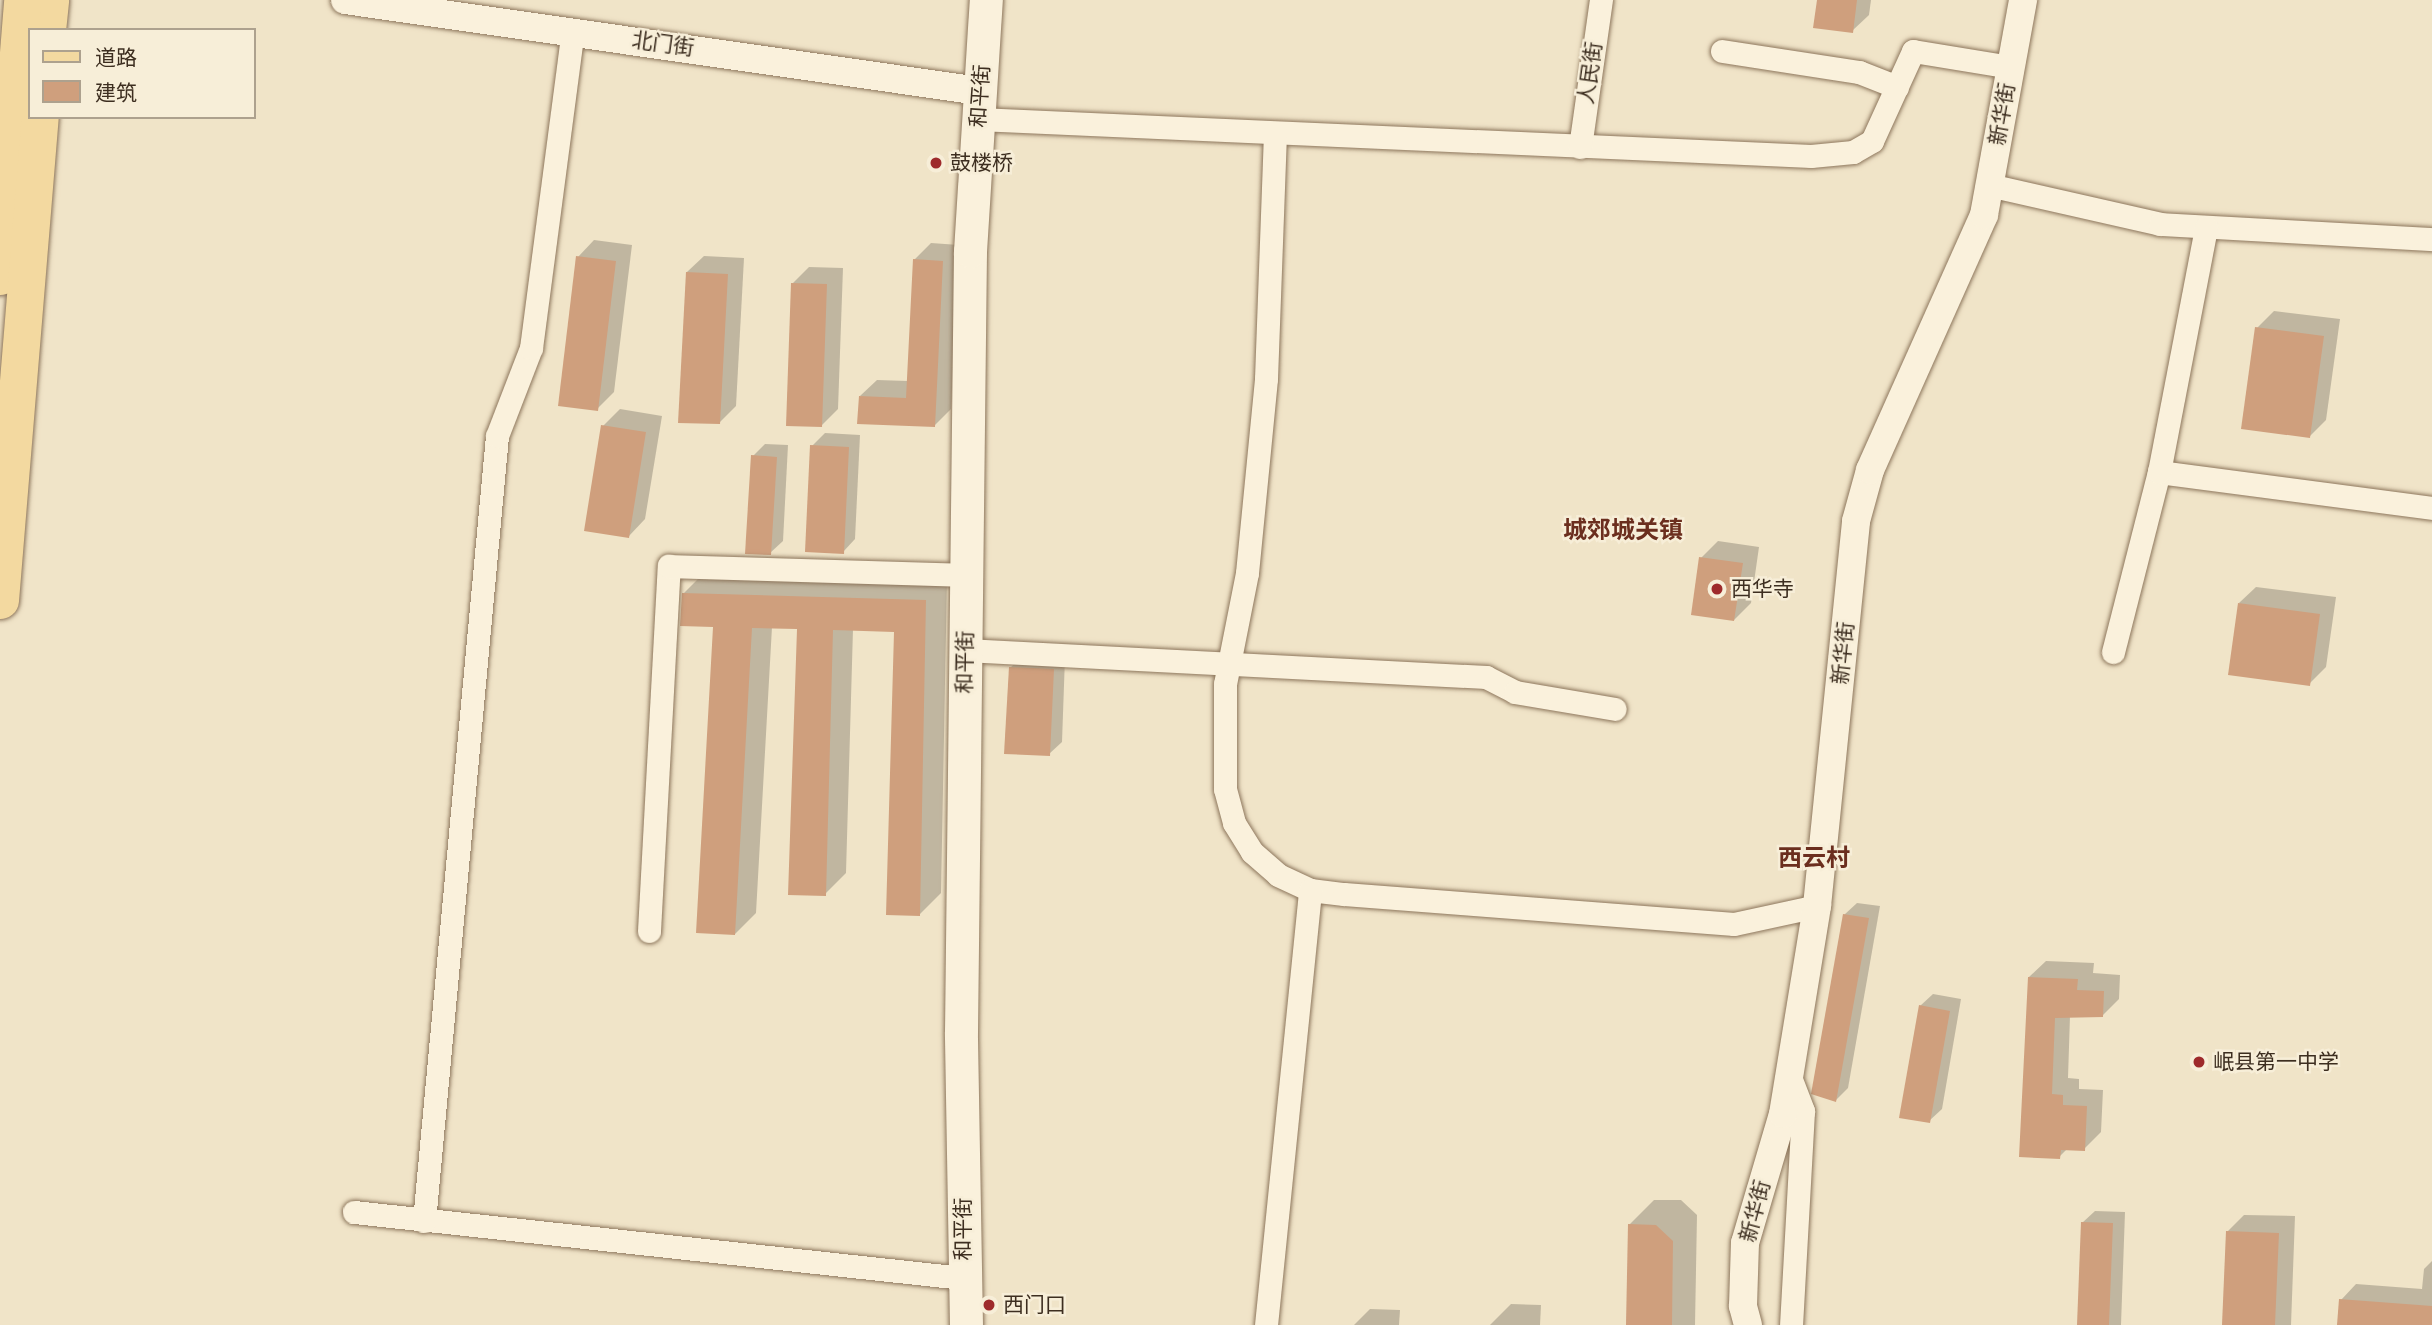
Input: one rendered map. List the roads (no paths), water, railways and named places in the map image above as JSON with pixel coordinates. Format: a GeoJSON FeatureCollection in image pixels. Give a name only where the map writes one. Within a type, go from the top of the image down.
{"type":"FeatureCollection","features":[{"type":"Feature","properties":{"kind":"main road"},"geometry":{"type":"LineString","coordinates":[[0,276],[4,149],[22,0]]}},
{"type":"Feature","properties":{"kind":"main road"},"geometry":{"type":"LineString","coordinates":[[47,28],[50,0]]}},
{"type":"Feature","properties":{"kind":"main road","name":"和平街"},"geometry":{"type":"LineString","coordinates":[[965,1325],[965,650],[970,251],[986,0]]}},
{"type":"Feature","properties":{"kind":"main road"},"geometry":{"type":"LineString","coordinates":[[0,600],[40,119]]}},
{"type":"Feature","properties":{"kind":"street","name":"北门街"},"geometry":{"type":"LineString","coordinates":[[345,0],[573,31],[979,105]]}},
{"type":"Feature","properties":{"kind":"street","name":"人民街"},"geometry":{"type":"LineString","coordinates":[[1580,146],[1601,0]]}},
{"type":"Feature","properties":{"kind":"street","name":"新华街"},"geometry":{"type":"LineString","coordinates":[[1748,1325],[1743,1306],[1745,1243],[1783,1114],[1817,906],[1856,521],[1870,470],[1984,215],[2023,0]]}},
{"type":"Feature","properties":{"kind":"street"},"geometry":{"type":"LineString","coordinates":[[424,1221],[497,436],[531,348],[573,31]]}},
{"type":"Feature","properties":{"kind":"street"},"geometry":{"type":"LineString","coordinates":[[1722,51],[1859,72],[1897,87]]}},
{"type":"Feature","properties":{"kind":"street"},"geometry":{"type":"LineString","coordinates":[[979,105],[1275,133],[1811,156],[1853,152],[1872,141],[1913,51],[2011,67]]}},
{"type":"Feature","properties":{"kind":"street"},"geometry":{"type":"LineString","coordinates":[[1275,133],[1266,379],[1247,573],[1229,662],[1225,789],[1234,823],[1252,852],[1278,875],[1310,890],[1734,924],[1817,906]]}},
{"type":"Feature","properties":{"kind":"street"},"geometry":{"type":"LineString","coordinates":[[1989,185],[2160,224],[2432,239]]}},
{"type":"Feature","properties":{"kind":"street"},"geometry":{"type":"LineString","coordinates":[[2113,652],[2159,472],[2206,227]]}},
{"type":"Feature","properties":{"kind":"street"},"geometry":{"type":"LineString","coordinates":[[2159,472],[2432,508]]}},
{"type":"Feature","properties":{"kind":"street"},"geometry":{"type":"LineString","coordinates":[[649,931],[669,566],[966,575]]}},
{"type":"Feature","properties":{"kind":"street"},"geometry":{"type":"LineString","coordinates":[[965,650],[1486,677],[1515,692],[1615,709]]}},
{"type":"Feature","properties":{"kind":"street"},"geometry":{"type":"LineString","coordinates":[[1266,1325],[1310,890]]}},
{"type":"Feature","properties":{"kind":"street"},"geometry":{"type":"LineString","coordinates":[[1789,1074],[1803,1111],[1791,1325]]}},
{"type":"Feature","properties":{"kind":"street"},"geometry":{"type":"LineString","coordinates":[[354,1212],[964,1278]]}},
{"type":"Feature","properties":{"kind":"place","name":"鼓楼桥"},"geometry":{"type":"Point","coordinates":[936,163]}},
{"type":"Feature","properties":{"kind":"place","name":"西华寺"},"geometry":{"type":"Point","coordinates":[1717,589]}},
{"type":"Feature","properties":{"kind":"place","name":"岷县第一中学"},"geometry":{"type":"Point","coordinates":[2199,1062]}},
{"type":"Feature","properties":{"kind":"place","name":"西门口"},"geometry":{"type":"Point","coordinates":[989,1305]}},
{"type":"Feature","properties":{"kind":"district","name":"城郊城关镇"},"geometry":{"type":"Point","coordinates":[1623,530]}},
{"type":"Feature","properties":{"kind":"district","name":"西云村"},"geometry":{"type":"Point","coordinates":[1814,858]}}]}
